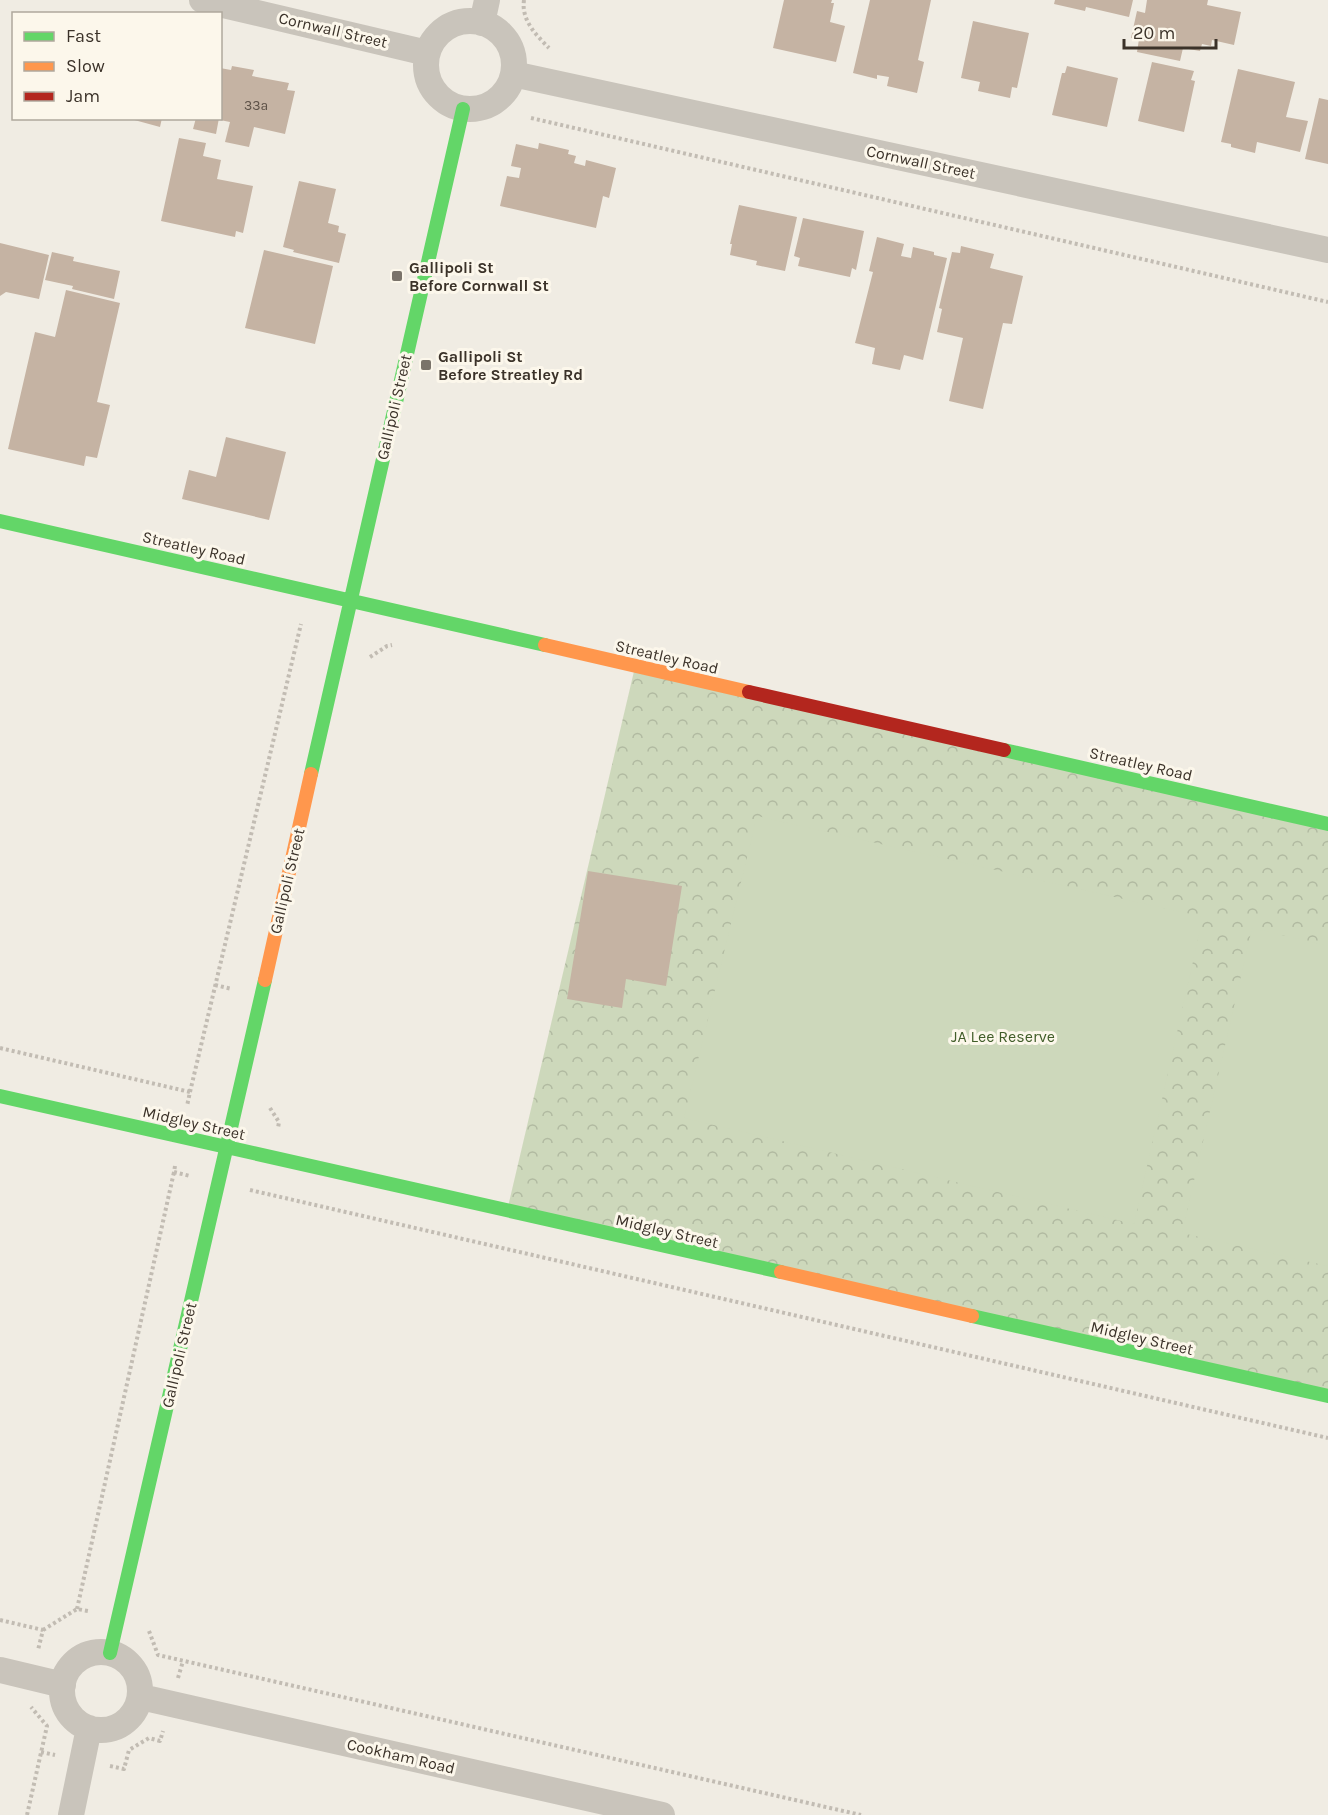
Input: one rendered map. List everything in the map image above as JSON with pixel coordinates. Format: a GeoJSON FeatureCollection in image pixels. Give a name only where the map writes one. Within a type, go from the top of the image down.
{"type":"FeatureCollection","features":[{"type":"Feature","properties":{"kind":"street","name":"Cornwall Street"},"geometry":{"type":"LineString","coordinates":[[202,0],[427,53]]}},
{"type":"Feature","properties":{"kind":"street"},"geometry":{"type":"LineString","coordinates":[[485,11],[508,42],[514,63],[513,74],[509,85],[495,101],[475,109],[463,109],[442,99],[434,90],[426,68],[427,53],[435,38],[452,25],[485,11]]}},
{"type":"Feature","properties":{"kind":"street","name":"Cornwall Street"},"geometry":{"type":"LineString","coordinates":[[513,74],[1328,250]]}},
{"type":"Feature","properties":{"kind":"street","name":"Gallipoli Street"},"geometry":{"type":"LineString","coordinates":[[110,1653],[228,1148],[349,602],[463,109]]}},
{"type":"Feature","properties":{"kind":"street","name":"Streatley Road"},"geometry":{"type":"LineString","coordinates":[[0,520],[349,602],[1328,824]]}},
{"type":"Feature","properties":{"kind":"street","name":"Midgley Street"},"geometry":{"type":"LineString","coordinates":[[0,1096],[1328,1396]]}},
{"type":"Feature","properties":{"kind":"street"},"geometry":{"type":"LineString","coordinates":[[97,1652],[110,1653],[130,1664],[141,1685],[141,1697],[128,1720],[116,1727],[103,1730],[89,1728],[71,1716],[62,1696],[63,1685],[70,1668],[85,1655],[97,1652]]}},
{"type":"Feature","properties":{"kind":"street"},"geometry":{"type":"LineString","coordinates":[[0,1670],[63,1685]]}},
{"type":"Feature","properties":{"kind":"street","name":"Cookham Road"},"geometry":{"type":"LineString","coordinates":[[141,1697],[662,1815]]}},
{"type":"Feature","properties":{"kind":"street"},"geometry":{"type":"LineString","coordinates":[[70,1815],[89,1728]]}},
{"type":"Feature","properties":{"kind":"path"},"geometry":{"type":"LineString","coordinates":[[524,0],[523,7],[527,22],[549,48]]}},
{"type":"Feature","properties":{"kind":"path"},"geometry":{"type":"LineString","coordinates":[[531,118],[1328,302]]}},
{"type":"Feature","properties":{"kind":"path"},"geometry":{"type":"LineString","coordinates":[[190,1092],[301,624]]}},
{"type":"Feature","properties":{"kind":"path"},"geometry":{"type":"LineString","coordinates":[[77,1609],[174,1172]]}},
{"type":"Feature","properties":{"kind":"path"},"geometry":{"type":"LineString","coordinates":[[43,1630],[77,1609],[147,1624],[158,1655],[861,1815]]}},
{"type":"Feature","properties":{"kind":"path"},"geometry":{"type":"LineString","coordinates":[[41,1752],[124,1769],[129,1750],[149,1738],[160,1741],[183,1660]]}},
{"type":"Feature","properties":{"kind":"green space","name":"JA Lee Reserve"},"geometry":{"type":"Polygon","coordinates":[[[635,667],[1328,824],[1328,1396],[507,1211],[635,667]]]}},
{"type":"Feature","properties":{"kind":"green space"},"geometry":{"type":"Polygon","coordinates":[[[757,816],[1203,917],[1134,1224],[684,1118],[757,816]]]}},
{"type":"Feature","properties":{"kind":"green space"},"geometry":{"type":"Polygon","coordinates":[[[1252,928],[1328,946],[1328,1266],[1182,1233],[1252,928]]]}},
{"type":"Feature","properties":{"kind":"building"},"geometry":{"type":"Polygon","coordinates":[[[784,0],[832,0],[831,3],[834,3],[830,22],[845,26],[836,62],[773,48],[784,0]]]}},
{"type":"Feature","properties":{"kind":"building"},"geometry":{"type":"Polygon","coordinates":[[[870,0],[931,0],[918,60],[924,62],[917,93],[887,86],[889,77],[877,75],[877,79],[853,73],[870,0]]]}},
{"type":"Feature","properties":{"kind":"building"},"geometry":{"type":"Polygon","coordinates":[[[1055,0],[1133,0],[1129,17],[1086,7],[1085,11],[1054,4],[1055,0]]]}},
{"type":"Feature","properties":{"kind":"building"},"geometry":{"type":"Polygon","coordinates":[[[1147,0],[1208,0],[1207,5],[1241,12],[1234,45],[1212,40],[1211,46],[1202,44],[1200,51],[1183,48],[1180,61],[1137,52],[1139,39],[1131,38],[1137,11],[1145,13],[1147,0]]]}},
{"type":"Feature","properties":{"kind":"building"},"geometry":{"type":"Polygon","coordinates":[[[973,21],[1029,33],[1017,88],[1012,87],[1010,98],[978,91],[980,82],[961,78],[973,21]]]}},
{"type":"Feature","properties":{"kind":"building"},"geometry":{"type":"Polygon","coordinates":[[[1152,62],[1194,71],[1191,80],[1195,81],[1184,132],[1138,121],[1152,62]]]}},
{"type":"Feature","properties":{"kind":"building"},"geometry":{"type":"Polygon","coordinates":[[[232,66],[254,70],[252,76],[289,83],[287,90],[295,91],[285,134],[254,127],[249,147],[225,142],[230,122],[220,120],[222,120],[222,68],[231,70],[232,66]]]}},
{"type":"Feature","properties":{"kind":"building"},"geometry":{"type":"Polygon","coordinates":[[[1067,66],[1118,78],[1107,127],[1052,115],[1062,73],[1065,73],[1067,66]]]}},
{"type":"Feature","properties":{"kind":"building"},"geometry":{"type":"Polygon","coordinates":[[[1238,69],[1295,82],[1286,117],[1308,121],[1300,152],[1257,142],[1255,153],[1221,142],[1238,69]]]}},
{"type":"Feature","properties":{"kind":"building"},"geometry":{"type":"Polygon","coordinates":[[[1319,98],[1328,100],[1328,164],[1305,159],[1319,98]]]}},
{"type":"Feature","properties":{"kind":"building"},"geometry":{"type":"Polygon","coordinates":[[[134,120],[162,120],[160,127],[134,120]]]}},
{"type":"Feature","properties":{"kind":"building"},"geometry":{"type":"Polygon","coordinates":[[[195,120],[219,120],[216,134],[193,129],[195,120]]]}},
{"type":"Feature","properties":{"kind":"building"},"geometry":{"type":"Polygon","coordinates":[[[179,138],[206,143],[203,156],[221,160],[217,179],[253,186],[243,233],[236,231],[235,237],[161,221],[179,138]]]}},
{"type":"Feature","properties":{"kind":"building"},"geometry":{"type":"Polygon","coordinates":[[[539,143],[569,150],[568,154],[576,156],[574,163],[585,166],[586,160],[616,168],[609,198],[603,196],[596,228],[500,206],[507,176],[519,178],[521,168],[511,166],[516,144],[538,149],[539,143]]]}},
{"type":"Feature","properties":{"kind":"building"},"geometry":{"type":"Polygon","coordinates":[[[299,181],[336,189],[328,223],[339,226],[338,232],[346,234],[339,263],[293,252],[294,250],[283,247],[299,181]]]}},
{"type":"Feature","properties":{"kind":"building"},"geometry":{"type":"Polygon","coordinates":[[[739,205],[797,217],[785,271],[756,265],[757,261],[730,255],[732,244],[730,244],[739,205]]]}},
{"type":"Feature","properties":{"kind":"building"},"geometry":{"type":"Polygon","coordinates":[[[803,218],[864,231],[856,270],[852,268],[850,277],[798,266],[800,258],[794,256],[803,218]]]}},
{"type":"Feature","properties":{"kind":"building"},"geometry":{"type":"Polygon","coordinates":[[[877,237],[904,244],[901,256],[911,258],[913,247],[947,258],[923,360],[904,355],[900,370],[872,364],[875,348],[855,343],[873,272],[869,271],[877,237]]]}},
{"type":"Feature","properties":{"kind":"building"},"geometry":{"type":"Polygon","coordinates":[[[0,243],[49,255],[39,299],[6,292],[0,296],[0,243]]]}},
{"type":"Feature","properties":{"kind":"building"},"geometry":{"type":"Polygon","coordinates":[[[961,246],[994,254],[990,268],[1023,276],[1012,324],[1003,323],[983,409],[949,401],[963,338],[937,332],[942,309],[939,308],[952,252],[960,253],[961,246]]]}},
{"type":"Feature","properties":{"kind":"building"},"geometry":{"type":"Polygon","coordinates":[[[264,250],[333,266],[315,344],[245,328],[264,250]]]}},
{"type":"Feature","properties":{"kind":"building"},"geometry":{"type":"Polygon","coordinates":[[[52,252],[74,257],[73,261],[120,271],[114,299],[45,280],[52,252]]]}},
{"type":"Feature","properties":{"kind":"building"},"geometry":{"type":"Polygon","coordinates":[[[66,290],[120,303],[97,402],[110,405],[97,458],[86,456],[84,466],[8,449],[35,332],[55,337],[66,290]]]}},
{"type":"Feature","properties":{"kind":"building"},"geometry":{"type":"Polygon","coordinates":[[[226,437],[286,452],[269,520],[182,499],[189,470],[216,477],[226,437]]]}},
{"type":"Feature","properties":{"kind":"building"},"geometry":{"type":"Polygon","coordinates":[[[588,871],[682,886],[666,986],[626,979],[622,1008],[567,999],[588,871]]]}},
{"type":"Feature","properties":{"kind":"traffic: fast"},"geometry":{"type":"LineString","coordinates":[[311,774],[463,109]]}},
{"type":"Feature","properties":{"kind":"traffic: fast"},"geometry":{"type":"LineString","coordinates":[[0,521],[545,645]]}},
{"type":"Feature","properties":{"kind":"traffic: fast"},"geometry":{"type":"LineString","coordinates":[[1004,750],[1328,824]]}},
{"type":"Feature","properties":{"kind":"traffic: fast"},"geometry":{"type":"LineString","coordinates":[[110,1653],[265,980]]}},
{"type":"Feature","properties":{"kind":"traffic: fast"},"geometry":{"type":"LineString","coordinates":[[0,1096],[781,1272]]}},
{"type":"Feature","properties":{"kind":"traffic: fast"},"geometry":{"type":"LineString","coordinates":[[972,1316],[1328,1396]]}},
{"type":"Feature","properties":{"kind":"traffic: slow"},"geometry":{"type":"LineString","coordinates":[[545,645],[749,692]]}},
{"type":"Feature","properties":{"kind":"traffic: slow"},"geometry":{"type":"LineString","coordinates":[[265,980],[311,774]]}},
{"type":"Feature","properties":{"kind":"traffic: slow"},"geometry":{"type":"LineString","coordinates":[[781,1272],[972,1316]]}},
{"type":"Feature","properties":{"kind":"traffic: jam"},"geometry":{"type":"LineString","coordinates":[[749,692],[1004,750]]}},
{"type":"Feature","properties":{"kind":"place","name":"Gallipoli St Before Cornwall St"},"geometry":{"type":"Point","coordinates":[397,276]}},
{"type":"Feature","properties":{"kind":"place","name":"Gallipoli St Before Streatley Rd"},"geometry":{"type":"Point","coordinates":[426,365]}}]}
